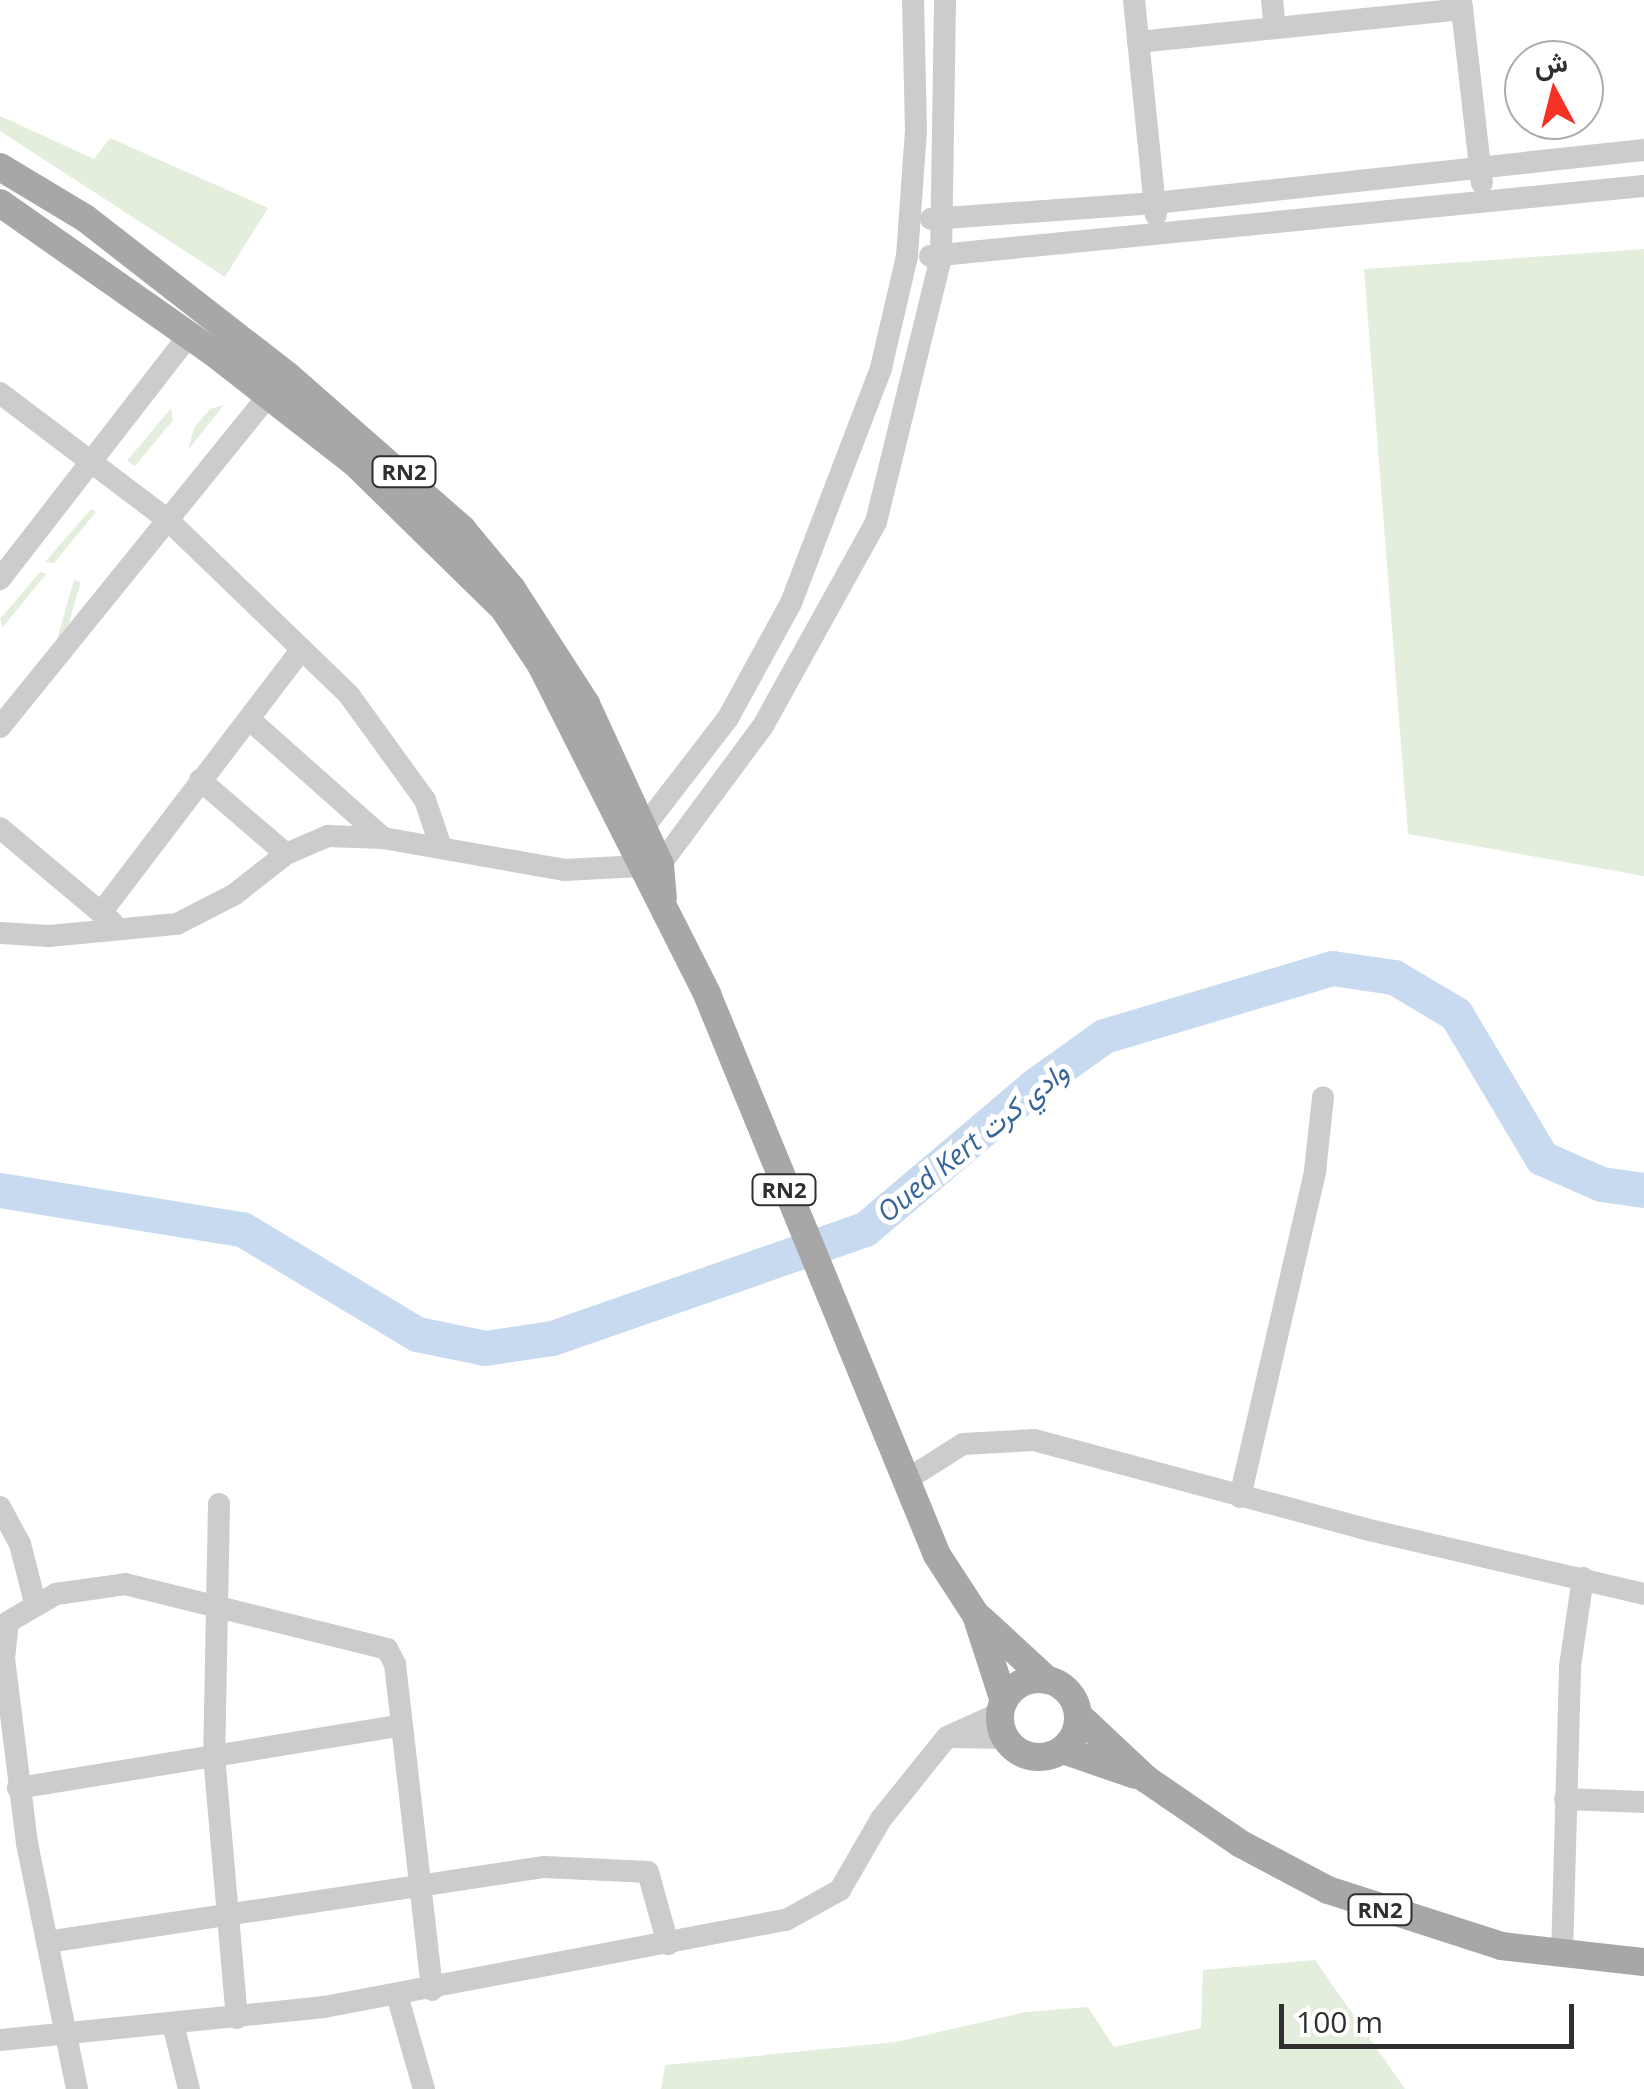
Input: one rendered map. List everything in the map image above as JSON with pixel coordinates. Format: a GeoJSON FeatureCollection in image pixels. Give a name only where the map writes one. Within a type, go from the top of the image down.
{"type":"FeatureCollection","features":[{"type":"Feature","properties":{"kind":"main road","name":"RN2"},"geometry":{"type":"LineString","coordinates":[[0,168],[85,218],[274,366],[462,529],[565,667],[644,827],[651,868]]}},
{"type":"Feature","properties":{"kind":"main road","name":"RN2"},"geometry":{"type":"LineString","coordinates":[[0,204],[269,395],[400,504],[504,609],[556,693],[651,868],[937,1555],[976,1615],[1047,1680],[1069,1692],[1079,1716],[1146,1778],[1241,1844],[1328,1890],[1413,1923],[1562,1956],[1644,1962]]}},
{"type":"Feature","properties":{"kind":"main road","name":"RN2"},"geometry":{"type":"LineString","coordinates":[[976,1615],[1003,1718],[1025,1755],[1063,1750],[1146,1778]]}},
{"type":"Feature","properties":{"kind":"main road"},"geometry":{"type":"LineString","coordinates":[[1003,1718],[1022,1683],[1047,1680]]}},
{"type":"Feature","properties":{"kind":"main road"},"geometry":{"type":"LineString","coordinates":[[1063,1750],[1079,1716]]}},
{"type":"Feature","properties":{"kind":"street"},"geometry":{"type":"LineString","coordinates":[[644,827],[728,718],[791,603],[881,368],[906,256],[916,132],[912,0]]}},
{"type":"Feature","properties":{"kind":"street"},"geometry":{"type":"LineString","coordinates":[[0,933],[120,932],[202,914],[286,854],[328,836],[383,838],[564,870],[651,868],[763,726],[876,522],[941,257],[946,0]]}},
{"type":"Feature","properties":{"kind":"street"},"geometry":{"type":"LineString","coordinates":[[1134,0],[1159,234]]}},
{"type":"Feature","properties":{"kind":"street"},"geometry":{"type":"LineString","coordinates":[[1272,0],[1275,28]]}},
{"type":"Feature","properties":{"kind":"street"},"geometry":{"type":"LineString","coordinates":[[1138,42],[1461,5],[1483,202]]}},
{"type":"Feature","properties":{"kind":"street"},"geometry":{"type":"LineString","coordinates":[[909,220],[1315,188],[1644,150]]}},
{"type":"Feature","properties":{"kind":"street"},"geometry":{"type":"LineString","coordinates":[[906,256],[941,257],[1644,186]]}},
{"type":"Feature","properties":{"kind":"street"},"geometry":{"type":"LineString","coordinates":[[1315,188],[1318,221]]}},
{"type":"Feature","properties":{"kind":"street"},"geometry":{"type":"LineString","coordinates":[[0,579],[189,335]]}},
{"type":"Feature","properties":{"kind":"street"},"geometry":{"type":"LineString","coordinates":[[0,394],[168,520],[302,648],[391,746],[425,800],[441,848]]}},
{"type":"Feature","properties":{"kind":"street"},"geometry":{"type":"LineString","coordinates":[[0,727],[269,395]]}},
{"type":"Feature","properties":{"kind":"street"},"geometry":{"type":"LineString","coordinates":[[102,910],[302,648]]}},
{"type":"Feature","properties":{"kind":"street"},"geometry":{"type":"LineString","coordinates":[[249,719],[383,838]]}},
{"type":"Feature","properties":{"kind":"street"},"geometry":{"type":"LineString","coordinates":[[200,780],[286,854]]}},
{"type":"Feature","properties":{"kind":"street"},"geometry":{"type":"LineString","coordinates":[[0,828],[102,910],[120,932]]}},
{"type":"Feature","properties":{"kind":"street"},"geometry":{"type":"LineString","coordinates":[[1240,1497],[1315,1171],[1323,1097]]}},
{"type":"Feature","properties":{"kind":"street"},"geometry":{"type":"LineString","coordinates":[[906,1480],[963,1444],[1010,1438],[1644,1594]]}},
{"type":"Feature","properties":{"kind":"street"},"geometry":{"type":"LineString","coordinates":[[219,1504],[214,1756],[237,2018]]}},
{"type":"Feature","properties":{"kind":"street"},"geometry":{"type":"LineString","coordinates":[[0,1507],[20,1544],[17,1609],[3,1639],[18,1788],[11,1822],[47,1942],[63,2036],[77,2089]]}},
{"type":"Feature","properties":{"kind":"street"},"geometry":{"type":"LineString","coordinates":[[1562,1956],[1570,1666],[1583,1578]]}},
{"type":"Feature","properties":{"kind":"street"},"geometry":{"type":"LineString","coordinates":[[17,1609],[82,1588],[125,1584],[386,1649],[395,1664],[432,1990]]}},
{"type":"Feature","properties":{"kind":"street"},"geometry":{"type":"LineString","coordinates":[[0,2040],[237,2018],[397,1996],[786,1920],[825,1902],[856,1870],[881,1820],[947,1737],[1003,1718]]}},
{"type":"Feature","properties":{"kind":"street"},"geometry":{"type":"LineString","coordinates":[[18,1788],[401,1724]]}},
{"type":"Feature","properties":{"kind":"street"},"geometry":{"type":"LineString","coordinates":[[1565,1798],[1644,1802]]}},
{"type":"Feature","properties":{"kind":"street"},"geometry":{"type":"LineString","coordinates":[[47,1942],[544,1867],[639,1869],[655,1882],[668,1944]]}},
{"type":"Feature","properties":{"kind":"street"},"geometry":{"type":"LineString","coordinates":[[397,1996],[424,2089]]}},
{"type":"Feature","properties":{"kind":"street"},"geometry":{"type":"LineString","coordinates":[[172,2024],[188,2089]]}},
{"type":"Feature","properties":{"kind":"green space"},"geometry":{"type":"Polygon","coordinates":[[[0,116],[94,159],[110,138],[268,208],[225,277],[0,131],[0,116]]]}},
{"type":"Feature","properties":{"kind":"green space"},"geometry":{"type":"Polygon","coordinates":[[[1644,249],[1644,876],[1408,834],[1364,269],[1644,249]]]}},
{"type":"Feature","properties":{"kind":"green space"},"geometry":{"type":"Polygon","coordinates":[[[224,405],[188,450],[194,428],[210,409],[224,405]]]}},
{"type":"Feature","properties":{"kind":"green space"},"geometry":{"type":"Polygon","coordinates":[[[171,408],[173,420],[135,466],[127,461],[171,408]]]}},
{"type":"Feature","properties":{"kind":"green space"},"geometry":{"type":"Polygon","coordinates":[[[91,509],[96,512],[54,563],[45,562],[91,509]]]}},
{"type":"Feature","properties":{"kind":"green space"},"geometry":{"type":"Polygon","coordinates":[[[40,572],[46,574],[3,627],[0,619],[40,572]]]}},
{"type":"Feature","properties":{"kind":"green space"},"geometry":{"type":"Polygon","coordinates":[[[74,580],[81,582],[55,673],[48,671],[74,580]]]}},
{"type":"Feature","properties":{"kind":"green space"},"geometry":{"type":"Polygon","coordinates":[[[1315,1960],[1405,2089],[661,2089],[665,2065],[896,2042],[1026,2012],[1088,2007],[1114,2047],[1201,2028],[1203,1970],[1315,1960]]]}},
{"type":"Feature","properties":{"kind":"waterway","name":"Oued Kert وادي كرت"},"geometry":{"type":"LineString","coordinates":[[0,1190],[242,1229],[417,1334],[485,1348],[552,1338],[865,1229],[1034,1086],[1104,1036],[1332,968],[1394,977],[1456,1014],[1542,1158],[1601,1184],[1644,1190]]}}]}
